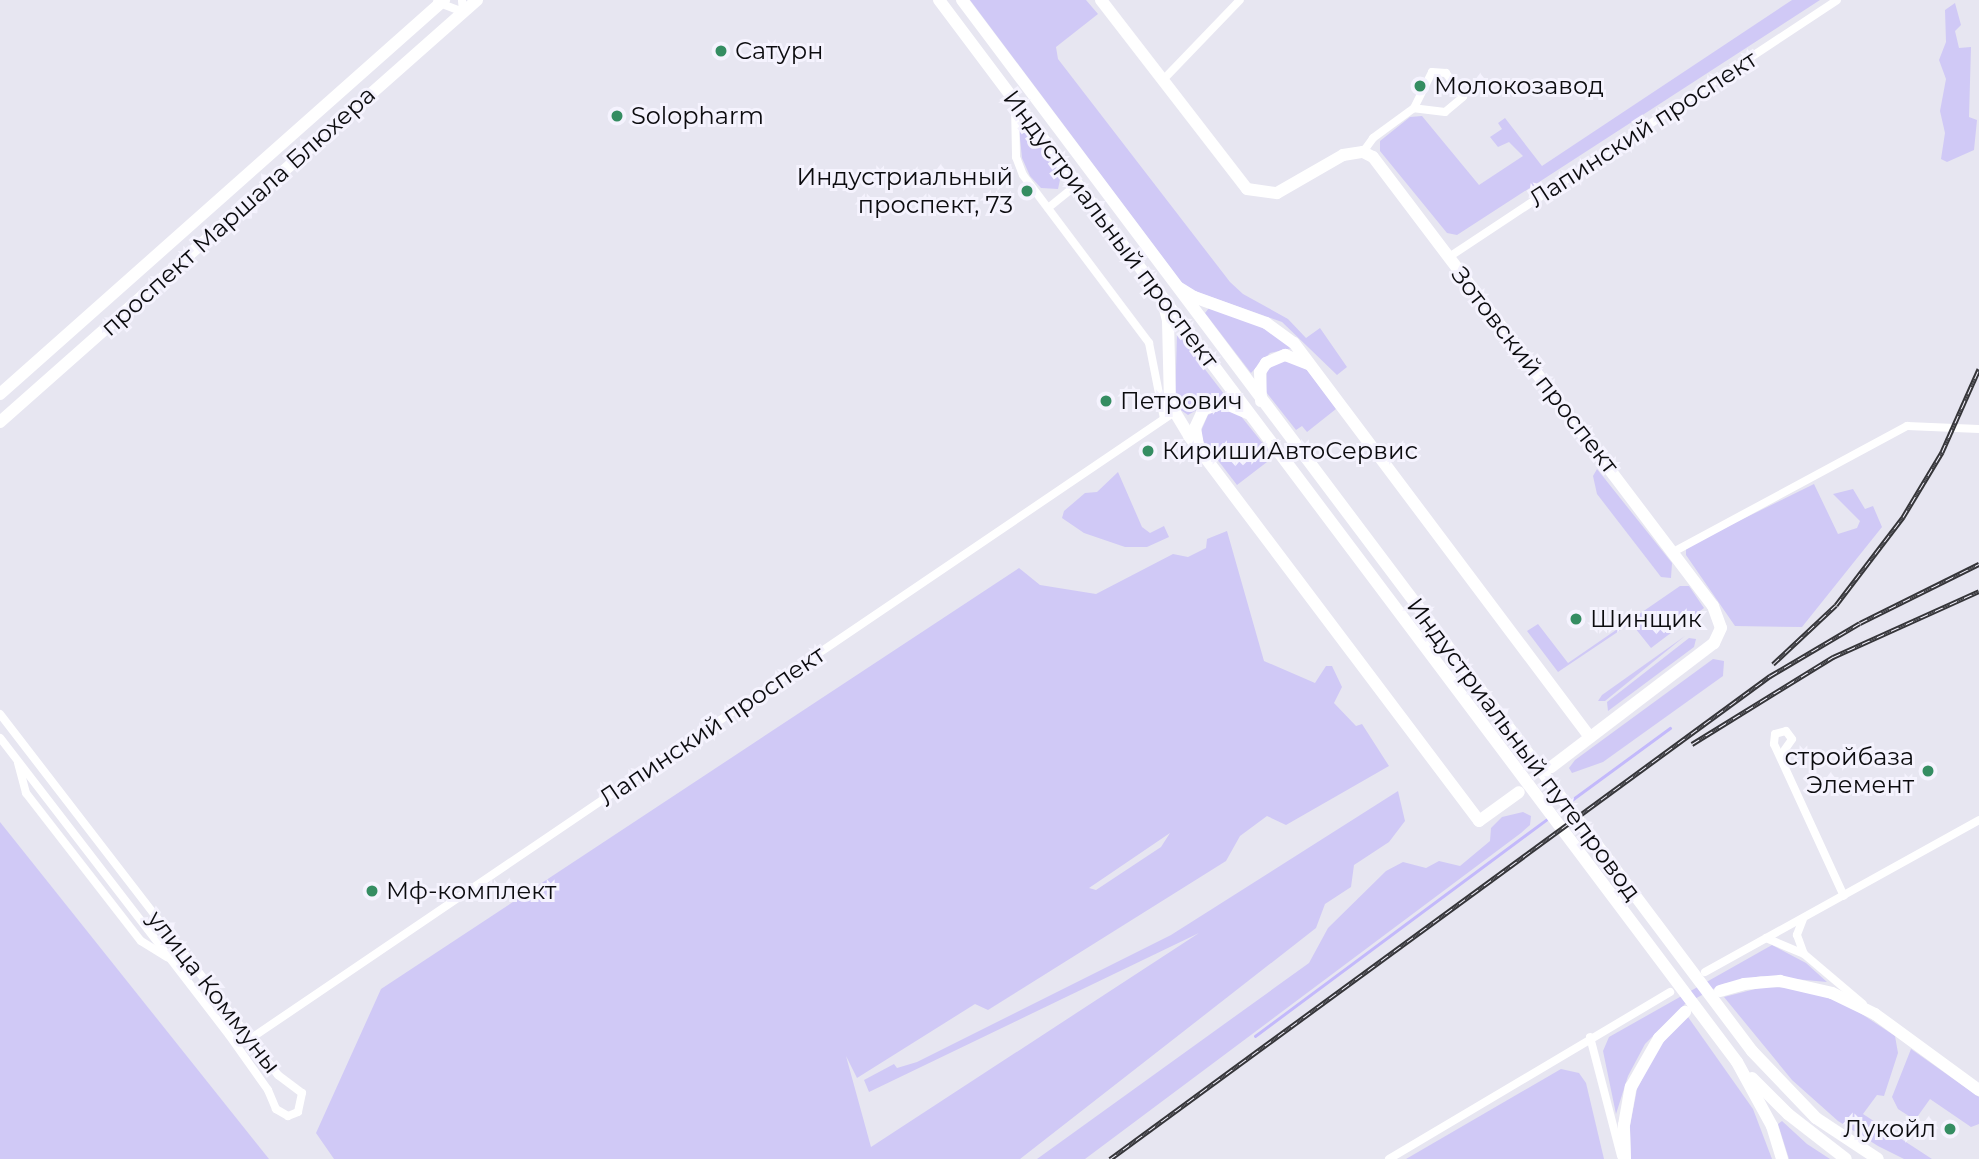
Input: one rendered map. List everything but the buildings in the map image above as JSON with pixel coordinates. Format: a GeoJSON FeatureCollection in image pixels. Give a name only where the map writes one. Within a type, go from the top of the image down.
{"type":"FeatureCollection","features":[{"type":"Feature","properties":{"kind":"street","name":"проспект Маршала Блюхера"},"geometry":{"type":"LineString","coordinates":[[0,422],[462,6],[477,0]]}},
{"type":"Feature","properties":{"kind":"street","name":"Индустриальный проспект"},"geometry":{"type":"LineString","coordinates":[[939,0],[1161,294],[1281,459]]}},
{"type":"Feature","properties":{"kind":"street","name":"Индустриальный проспект"},"geometry":{"type":"LineString","coordinates":[[962,0],[1296,447]]}},
{"type":"Feature","properties":{"kind":"street"},"geometry":{"type":"LineString","coordinates":[[1101,0],[1238,182],[1256,193],[1277,194],[1343,155],[1363,152],[1373,138],[1415,108],[1432,72],[1446,73],[1462,97],[1446,111],[1415,108]]}},
{"type":"Feature","properties":{"kind":"street"},"geometry":{"type":"LineString","coordinates":[[1162,80],[1240,0]]}},
{"type":"Feature","properties":{"kind":"street","name":"Лапинский проспект"},"geometry":{"type":"LineString","coordinates":[[1449,257],[1837,0]]}},
{"type":"Feature","properties":{"kind":"street","name":"проспект Маршала Блюхера"},"geometry":{"type":"LineString","coordinates":[[0,394],[439,2]]}},
{"type":"Feature","properties":{"kind":"street"},"geometry":{"type":"LineString","coordinates":[[439,2],[462,6]]}},
{"type":"Feature","properties":{"kind":"street"},"geometry":{"type":"LineString","coordinates":[[1015,101],[1019,166],[1136,324],[1154,356],[1168,416],[1199,449],[1479,821],[1519,792]]}},
{"type":"Feature","properties":{"kind":"street","name":"Зотовский проспект"},"geometry":{"type":"LineString","coordinates":[[1363,152],[1382,166],[1675,551],[1705,592],[1719,618],[1721,628],[1714,643],[1551,767]]}},
{"type":"Feature","properties":{"kind":"street"},"geometry":{"type":"LineString","coordinates":[[1048,208],[1078,184]]}},
{"type":"Feature","properties":{"kind":"street"},"geometry":{"type":"LineString","coordinates":[[1175,285],[1194,297],[1281,331],[1314,366],[1590,737]]}},
{"type":"Feature","properties":{"kind":"street"},"geometry":{"type":"LineString","coordinates":[[1161,294],[1168,321],[1168,416]]}},
{"type":"Feature","properties":{"kind":"street"},"geometry":{"type":"LineString","coordinates":[[1262,402],[1260,372],[1266,363],[1285,355],[1314,366]]}},
{"type":"Feature","properties":{"kind":"street"},"geometry":{"type":"LineString","coordinates":[[1199,449],[1195,428],[1204,409],[1224,403],[1248,413]]}},
{"type":"Feature","properties":{"kind":"street","name":"Лапинский проспект"},"geometry":{"type":"LineString","coordinates":[[250,1039],[1168,416]]}},
{"type":"Feature","properties":{"kind":"street"},"geometry":{"type":"LineString","coordinates":[[1675,551],[1907,426],[1979,429]]}},
{"type":"Feature","properties":{"kind":"street","name":"Индустриальный путепровод"},"geometry":{"type":"LineString","coordinates":[[1296,447],[1752,1051],[1816,1118],[1878,1159]]}},
{"type":"Feature","properties":{"kind":"street","name":"Индустриальный путепровод"},"geometry":{"type":"LineString","coordinates":[[1281,459],[1737,1062]]}},
{"type":"Feature","properties":{"kind":"street","name":"улица Коммуны"},"geometry":{"type":"LineString","coordinates":[[0,714],[282,1080],[302,1093],[298,1112],[288,1116],[276,1109],[268,1090],[0,738]]}},
{"type":"Feature","properties":{"kind":"street"},"geometry":{"type":"LineString","coordinates":[[1781,755],[1844,896]]}},
{"type":"Feature","properties":{"kind":"street"},"geometry":{"type":"LineString","coordinates":[[18,760],[26,793],[141,941],[170,959]]}},
{"type":"Feature","properties":{"kind":"street"},"geometry":{"type":"LineString","coordinates":[[1705,972],[1979,820]]}},
{"type":"Feature","properties":{"kind":"street"},"geometry":{"type":"LineString","coordinates":[[1803,919],[1797,935],[1804,954]]}},
{"type":"Feature","properties":{"kind":"street"},"geometry":{"type":"LineString","coordinates":[[1766,938],[1804,954],[1875,1014],[1979,1090]]}},
{"type":"Feature","properties":{"kind":"street"},"geometry":{"type":"LineString","coordinates":[[1720,992],[1761,982],[1798,983],[1832,993],[1875,1014]]}},
{"type":"Feature","properties":{"kind":"street"},"geometry":{"type":"LineString","coordinates":[[1389,1159],[1590,1037],[1670,992]]}},
{"type":"Feature","properties":{"kind":"street"},"geometry":{"type":"LineString","coordinates":[[1623,1159],[1624,1125],[1631,1087],[1659,1038],[1685,1012]]}},
{"type":"Feature","properties":{"kind":"street"},"geometry":{"type":"LineString","coordinates":[[1590,1037],[1623,1159]]}},
{"type":"Feature","properties":{"kind":"street"},"geometry":{"type":"LineString","coordinates":[[1737,1062],[1772,1126],[1782,1159]]}},
{"type":"Feature","properties":{"kind":"street"},"geometry":{"type":"LineString","coordinates":[[1737,1062],[1788,1114],[1846,1159]]}},
{"type":"Feature","properties":{"kind":"shaded area"},"geometry":{"type":"Polygon","coordinates":[[[970,0],[1086,0],[1098,14],[1056,47],[1058,59],[1230,282],[1243,294],[1288,319],[1306,338],[1320,328],[1347,367],[1337,375],[1282,322],[1186,288],[970,0]]]}},
{"type":"Feature","properties":{"kind":"shaded area"},"geometry":{"type":"Polygon","coordinates":[[[1792,0],[1820,0],[1457,235],[1447,233],[1380,151],[1380,141],[1410,117],[1422,116],[1479,185],[1523,156],[1509,142],[1498,147],[1490,137],[1502,129],[1498,123],[1505,118],[1542,166],[1792,0]]]}},
{"type":"Feature","properties":{"kind":"shaded area"},"geometry":{"type":"Polygon","coordinates":[[[1955,3],[1961,25],[1955,31],[1959,48],[1971,47],[1969,117],[1977,120],[1974,150],[1947,162],[1941,159],[1945,133],[1940,111],[1946,79],[1939,60],[1946,42],[1945,10],[1955,3]]]}},
{"type":"Feature","properties":{"kind":"shaded area"},"geometry":{"type":"Polygon","coordinates":[[[1026,127],[1061,175],[1058,189],[1041,188],[1030,176],[1022,158],[1019,129],[1026,127]]]}},
{"type":"Feature","properties":{"kind":"shaded area"},"geometry":{"type":"Polygon","coordinates":[[[1209,308],[1269,327],[1292,348],[1270,353],[1251,373],[1205,313],[1209,308]]]}},
{"type":"Feature","properties":{"kind":"shaded area"},"geometry":{"type":"Polygon","coordinates":[[[1177,333],[1224,394],[1188,415],[1175,406],[1177,333]]]}},
{"type":"Feature","properties":{"kind":"shaded area"},"geometry":{"type":"Polygon","coordinates":[[[1280,360],[1304,366],[1336,409],[1307,432],[1302,426],[1296,430],[1266,392],[1267,370],[1280,360]]]}},
{"type":"Feature","properties":{"kind":"shaded area"},"geometry":{"type":"Polygon","coordinates":[[[1222,408],[1240,415],[1269,451],[1262,456],[1267,462],[1237,485],[1203,441],[1201,431],[1208,415],[1222,408]]]}},
{"type":"Feature","properties":{"kind":"shaded area"},"geometry":{"type":"Polygon","coordinates":[[[1597,469],[1672,563],[1671,578],[1661,577],[1597,494],[1593,476],[1597,469]]]}},
{"type":"Feature","properties":{"kind":"shaded area"},"geometry":{"type":"Polygon","coordinates":[[[1118,472],[1142,527],[1150,533],[1164,526],[1169,537],[1147,547],[1125,547],[1084,533],[1062,518],[1064,511],[1085,493],[1097,492],[1118,472]]]}},
{"type":"Feature","properties":{"kind":"shaded area"},"geometry":{"type":"Polygon","coordinates":[[[1814,484],[1838,534],[1857,528],[1860,521],[1833,494],[1853,489],[1865,509],[1873,506],[1882,527],[1802,627],[1735,626],[1686,555],[1686,547],[1814,484]]]}},
{"type":"Feature","properties":{"kind":"shaded area"},"geometry":{"type":"Polygon","coordinates":[[[1227,531],[1264,661],[1315,683],[1326,666],[1332,666],[1342,687],[1334,703],[1356,726],[1362,724],[1389,766],[1286,825],[1267,816],[1240,836],[1226,861],[988,1010],[975,1004],[857,1078],[846,1056],[871,1147],[1199,933],[869,1092],[864,1080],[894,1064],[897,1068],[917,1062],[1171,935],[1398,791],[1405,821],[1389,842],[1354,865],[1351,887],[1325,904],[1316,928],[1020,1159],[334,1159],[316,1133],[381,989],[1019,568],[1040,585],[1096,594],[1173,554],[1188,557],[1206,548],[1207,539],[1227,531]],[[1170,833],[1089,888],[1096,890],[1161,847],[1170,833]]]}},
{"type":"Feature","properties":{"kind":"shaded area"},"geometry":{"type":"Polygon","coordinates":[[[1680,586],[1689,586],[1704,608],[1651,648],[1631,623],[1558,672],[1527,631],[1538,624],[1568,663],[1680,586]]]}},
{"type":"Feature","properties":{"kind":"shaded area"},"geometry":{"type":"Polygon","coordinates":[[[1685,636],[1605,701],[1598,701],[1602,695],[1685,636]]]}},
{"type":"Feature","properties":{"kind":"shaded area"},"geometry":{"type":"Polygon","coordinates":[[[1689,638],[1696,639],[1694,647],[1608,711],[1607,702],[1689,638]]]}},
{"type":"Feature","properties":{"kind":"shaded area"},"geometry":{"type":"Polygon","coordinates":[[[1713,659],[1724,661],[1723,676],[1603,762],[1572,773],[1569,768],[1575,760],[1713,659]]]}},
{"type":"Feature","properties":{"kind":"shaded area"},"geometry":{"type":"Polygon","coordinates":[[[1523,812],[1531,816],[1530,825],[1521,833],[1085,1159],[1037,1159],[1309,963],[1328,928],[1386,871],[1403,862],[1426,868],[1439,861],[1460,866],[1490,841],[1491,828],[1502,817],[1523,812]]]}},
{"type":"Feature","properties":{"kind":"shaded area"},"geometry":{"type":"Polygon","coordinates":[[[0,822],[269,1159],[0,1159],[0,822]]]}},
{"type":"Feature","properties":{"kind":"shaded area"},"geometry":{"type":"Polygon","coordinates":[[[1772,945],[1806,963],[1827,982],[1761,976],[1723,984],[1685,1004],[1645,1044],[1628,1076],[1616,1114],[1603,1051],[1609,1037],[1772,945]]]}},
{"type":"Feature","properties":{"kind":"shaded area"},"geometry":{"type":"Polygon","coordinates":[[[1763,987],[1796,988],[1845,1003],[1895,1036],[1898,1053],[1884,1096],[1877,1095],[1863,1114],[1932,1159],[1904,1159],[1878,1146],[1838,1121],[1792,1080],[1724,997],[1763,987]]]}},
{"type":"Feature","properties":{"kind":"shaded area"},"geometry":{"type":"Polygon","coordinates":[[[1688,1017],[1753,1109],[1772,1159],[1631,1159],[1630,1126],[1637,1089],[1659,1046],[1688,1017]]]}},
{"type":"Feature","properties":{"kind":"shaded area"},"geometry":{"type":"Polygon","coordinates":[[[1911,1049],[1979,1097],[1979,1124],[1971,1127],[1930,1099],[1915,1120],[1898,1109],[1892,1097],[1911,1049]]]}},
{"type":"Feature","properties":{"kind":"shaded area"},"geometry":{"type":"Polygon","coordinates":[[[1561,1069],[1579,1073],[1586,1083],[1604,1159],[1406,1159],[1561,1069]]]}},
{"type":"Feature","properties":{"kind":"shaded area"},"geometry":{"type":"Polygon","coordinates":[[[1782,1121],[1807,1144],[1830,1159],[1789,1159],[1778,1124],[1782,1121]]]}},
{"type":"Feature","properties":{"kind":"waterway"},"geometry":{"type":"LineString","coordinates":[[1569,802],[1670,728]]}},
{"type":"Feature","properties":{"kind":"waterway"},"geometry":{"type":"LineString","coordinates":[[1255,1036],[1550,817]]}},
{"type":"Feature","properties":{"kind":"railway"},"geometry":{"type":"LineString","coordinates":[[1773,664],[1836,605],[1903,517],[1942,452],[1979,369]]}},
{"type":"Feature","properties":{"kind":"railway"},"geometry":{"type":"LineString","coordinates":[[1110,1159],[1770,676],[1860,623],[1979,564]]}},
{"type":"Feature","properties":{"kind":"railway"},"geometry":{"type":"LineString","coordinates":[[1692,744],[1833,657],[1979,591]]}},
{"type":"Feature","properties":{"kind":"place","name":"Сатурн"},"geometry":{"type":"Point","coordinates":[721,51]}},
{"type":"Feature","properties":{"kind":"place","name":"Молокозавод"},"geometry":{"type":"Point","coordinates":[1420,86]}},
{"type":"Feature","properties":{"kind":"place","name":"Solopharm"},"geometry":{"type":"Point","coordinates":[617,116]}},
{"type":"Feature","properties":{"kind":"place","name":"Индустриальный проспект, 73"},"geometry":{"type":"Point","coordinates":[1027,191]}},
{"type":"Feature","properties":{"kind":"place","name":"Петрович"},"geometry":{"type":"Point","coordinates":[1106,401]}},
{"type":"Feature","properties":{"kind":"place","name":"КиришиАвтоСервис"},"geometry":{"type":"Point","coordinates":[1148,451]}},
{"type":"Feature","properties":{"kind":"place","name":"Шинщик"},"geometry":{"type":"Point","coordinates":[1576,619]}},
{"type":"Feature","properties":{"kind":"place","name":"стройбаза Элемент"},"geometry":{"type":"Point","coordinates":[1928,771]}},
{"type":"Feature","properties":{"kind":"place","name":"Мф-комплект"},"geometry":{"type":"Point","coordinates":[372,891]}},
{"type":"Feature","properties":{"kind":"place","name":"Лукойл"},"geometry":{"type":"Point","coordinates":[1950,1129]}}]}
